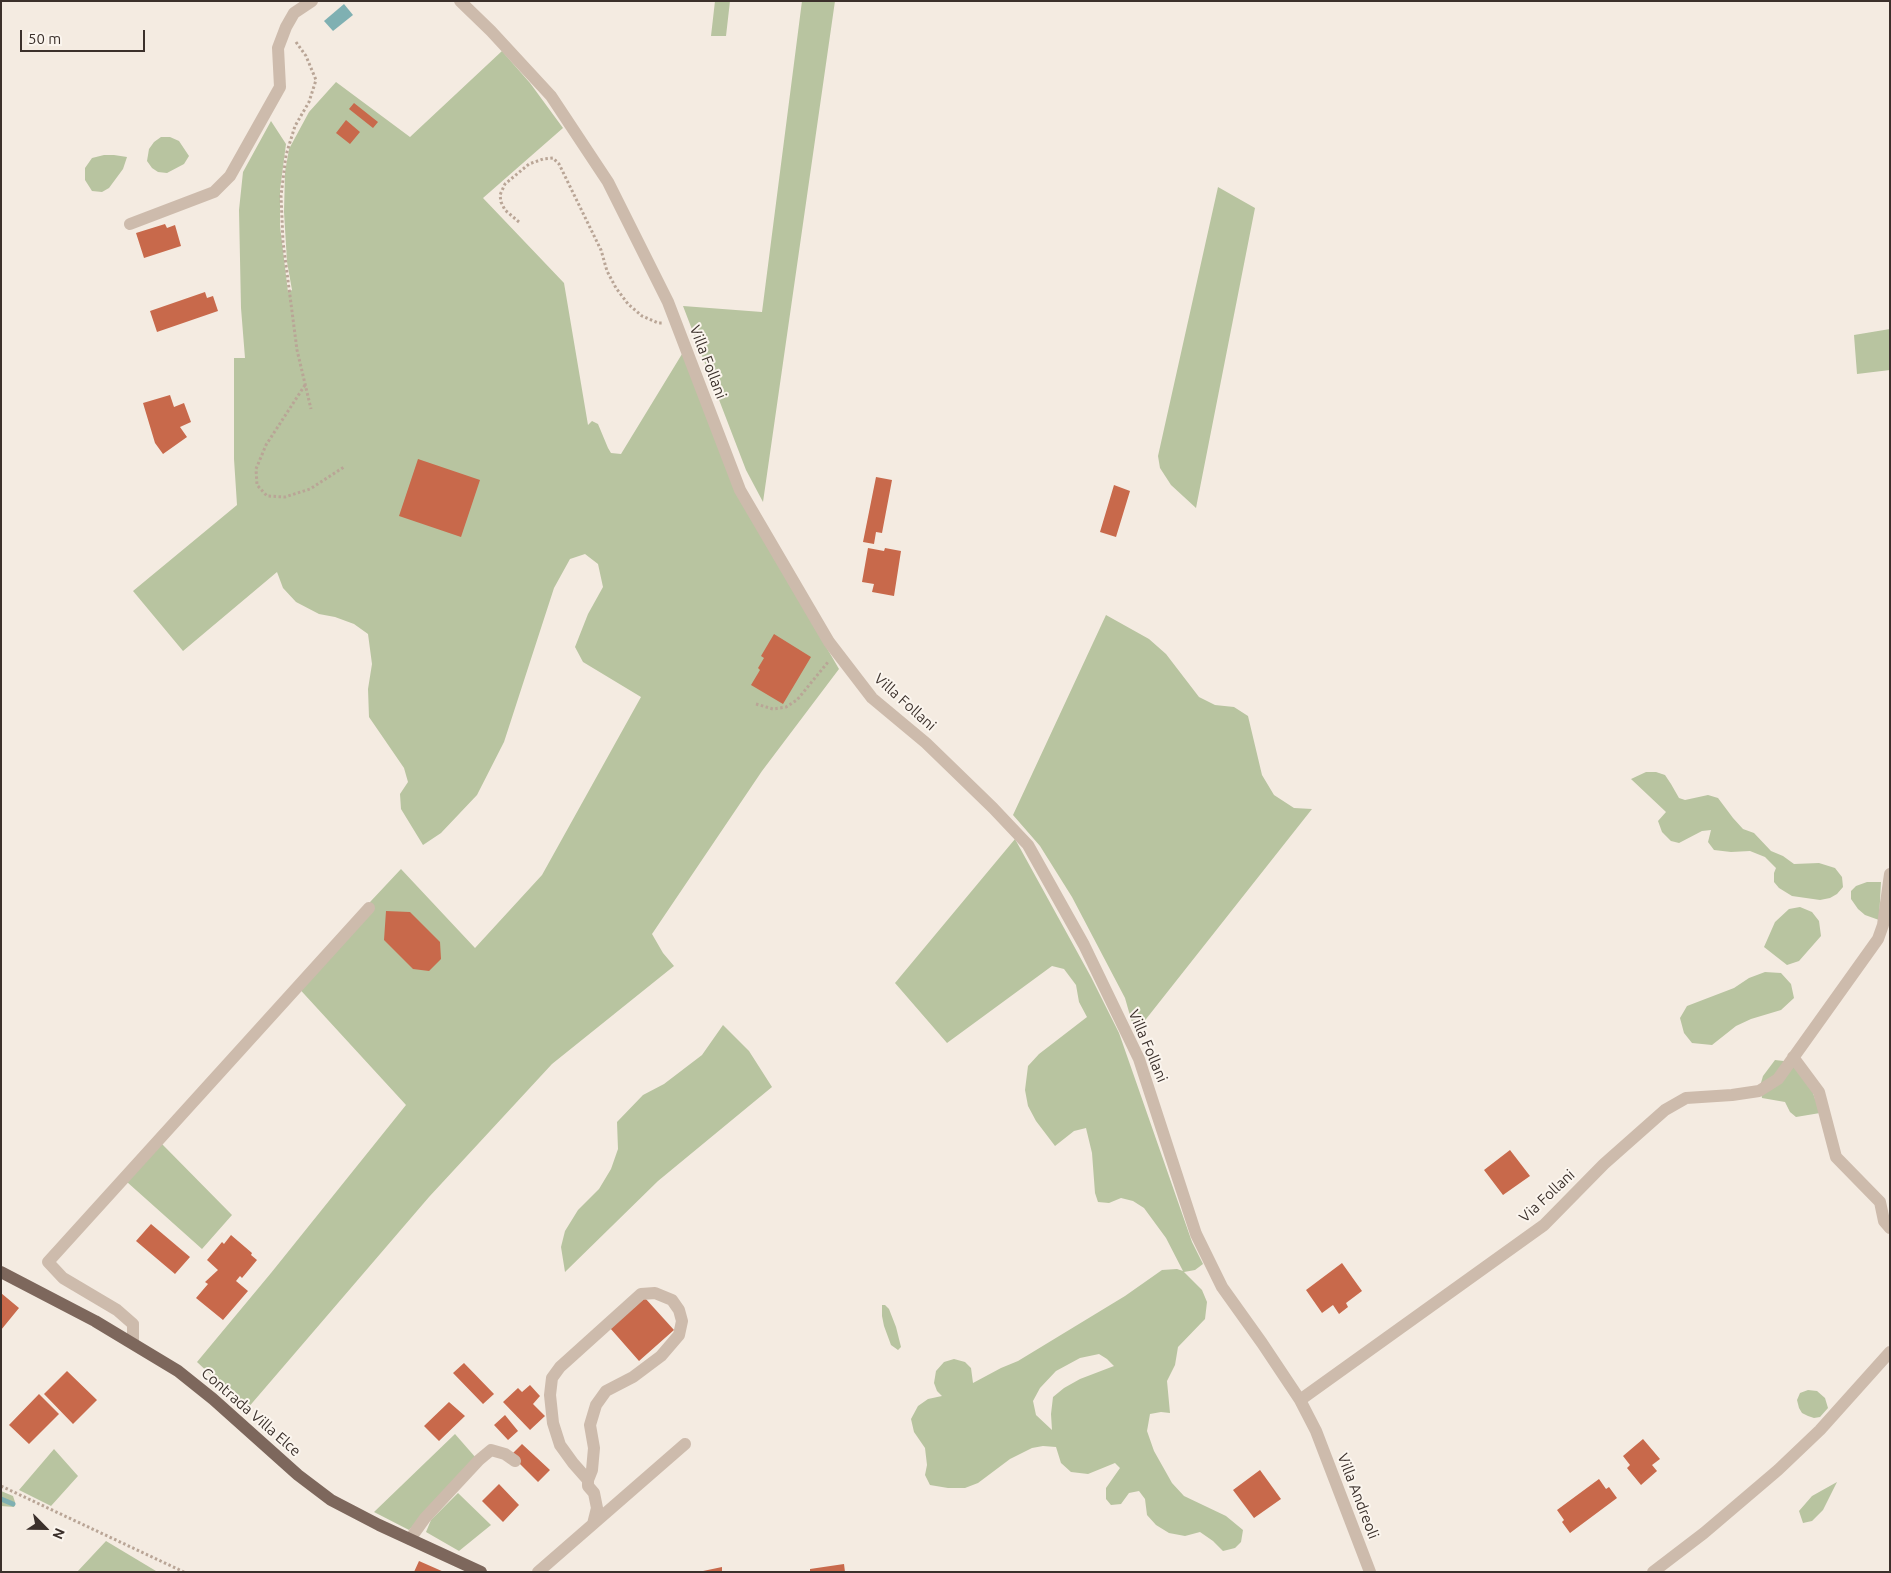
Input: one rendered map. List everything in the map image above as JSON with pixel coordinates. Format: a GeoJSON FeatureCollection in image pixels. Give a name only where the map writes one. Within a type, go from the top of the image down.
{"type":"FeatureCollection","features":[{"type":"Feature","properties":{"kind":"main road","name":"Contrada Villa Elce"},"geometry":{"type":"LineString","coordinates":[[1,1272],[133,1343],[182,1374],[213,1399],[298,1475],[331,1500],[481,1572]]}},
{"type":"Feature","properties":{"kind":"street"},"geometry":{"type":"LineString","coordinates":[[130,224],[214,192],[230,176],[280,87],[278,48],[286,27],[294,13],[312,1]]}},
{"type":"Feature","properties":{"kind":"street","name":"Villa Follani"},"geometry":{"type":"LineString","coordinates":[[460,1],[492,31],[551,96],[608,182],[668,302],[740,490],[828,642],[872,698],[926,743],[1028,845],[1084,945],[1139,1059],[1196,1234],[1222,1287],[1262,1342],[1300,1400],[1316,1431]]}},
{"type":"Feature","properties":{"kind":"street","name":"Via Follani"},"geometry":{"type":"LineString","coordinates":[[1300,1400],[1544,1225],[1604,1164],[1665,1110],[1686,1098],[1732,1096],[1759,1091],[1778,1078],[1884,940],[1890,874]]}},
{"type":"Feature","properties":{"kind":"street"},"geometry":{"type":"LineString","coordinates":[[133,1343],[133,1324],[118,1310],[63,1278],[48,1262],[368,908]]}},
{"type":"Feature","properties":{"kind":"street"},"geometry":{"type":"LineString","coordinates":[[1793,1057],[1819,1092],[1836,1156],[1880,1202],[1884,1221],[1890,1228]]}},
{"type":"Feature","properties":{"kind":"street"},"geometry":{"type":"LineString","coordinates":[[588,1480],[560,1445],[553,1423],[550,1395],[552,1378],[560,1367],[641,1294],[655,1293],[672,1300],[679,1310],[682,1321],[679,1336],[661,1356],[633,1377],[606,1391],[596,1406],[590,1425],[594,1448],[592,1470],[588,1480],[588,1486],[594,1492],[597,1508],[593,1524]]}},
{"type":"Feature","properties":{"kind":"street"},"geometry":{"type":"LineString","coordinates":[[1653,1572],[1704,1533],[1778,1470],[1820,1430],[1890,1352]]}},
{"type":"Feature","properties":{"kind":"street","name":"Villa Andreoli"},"geometry":{"type":"LineString","coordinates":[[1316,1431],[1370,1572]]}},
{"type":"Feature","properties":{"kind":"street"},"geometry":{"type":"LineString","coordinates":[[538,1572],[685,1444]]}},
{"type":"Feature","properties":{"kind":"street"},"geometry":{"type":"LineString","coordinates":[[410,1539],[425,1518],[479,1460],[491,1450],[494,1449],[505,1454],[515,1461]]}},
{"type":"Feature","properties":{"kind":"path"},"geometry":{"type":"LineString","coordinates":[[286,27],[306,56],[316,80],[309,102],[295,126],[286,155],[281,196],[283,242],[297,350],[311,409]]}},
{"type":"Feature","properties":{"kind":"path"},"geometry":{"type":"LineString","coordinates":[[519,222],[505,210],[501,202],[500,195],[505,184],[528,164],[554,158],[559,164],[601,250],[607,271],[628,304],[642,316],[658,323],[676,323]]}},
{"type":"Feature","properties":{"kind":"path"},"geometry":{"type":"LineString","coordinates":[[305,384],[266,444],[256,469],[257,485],[267,496],[285,497],[310,489],[344,467]]}},
{"type":"Feature","properties":{"kind":"path"},"geometry":{"type":"LineString","coordinates":[[756,704],[773,708],[786,707],[796,700],[816,678],[836,651]]}},
{"type":"Feature","properties":{"kind":"path"},"geometry":{"type":"LineString","coordinates":[[1,1486],[184,1572]]}},
{"type":"Feature","properties":{"kind":"green space"},"geometry":{"type":"Polygon","coordinates":[[[715,1],[730,1],[726,36],[711,36],[715,1]]]}},
{"type":"Feature","properties":{"kind":"green space"},"geometry":{"type":"Polygon","coordinates":[[[802,1],[835,1],[763,502],[746,470],[683,306],[762,312],[802,1]]]}},
{"type":"Feature","properties":{"kind":"green space"},"geometry":{"type":"Polygon","coordinates":[[[502,51],[530,83],[563,128],[483,198],[564,283],[588,425],[592,421],[598,424],[611,453],[621,454],[682,354],[782,571],[839,669],[762,771],[652,934],[663,953],[674,966],[552,1064],[429,1197],[247,1409],[197,1362],[406,1105],[294,983],[401,869],[475,948],[542,875],[641,697],[583,662],[575,647],[588,614],[603,587],[598,564],[585,554],[570,559],[554,588],[504,742],[477,795],[441,833],[423,845],[401,809],[400,794],[408,782],[404,768],[369,717],[368,689],[372,664],[368,634],[354,624],[335,617],[319,614],[296,602],[283,588],[277,572],[183,651],[133,591],[237,505],[234,459],[234,358],[245,358],[241,308],[239,210],[243,172],[271,121],[286,144],[280,190],[280,226],[288,292],[292,290],[287,262],[284,212],[285,172],[289,149],[309,112],[336,82],[410,137],[502,51]]]}},
{"type":"Feature","properties":{"kind":"green space"},"geometry":{"type":"Polygon","coordinates":[[[161,137],[170,137],[179,141],[189,156],[184,164],[167,173],[158,172],[147,161],[149,149],[161,137]]]}},
{"type":"Feature","properties":{"kind":"green space"},"geometry":{"type":"Polygon","coordinates":[[[104,155],[127,157],[123,169],[109,188],[102,192],[92,191],[85,180],[85,168],[92,158],[104,155]]]}},
{"type":"Feature","properties":{"kind":"green space"},"geometry":{"type":"Polygon","coordinates":[[[1218,187],[1255,208],[1196,508],[1171,485],[1160,468],[1158,456],[1218,187]]]}},
{"type":"Feature","properties":{"kind":"green space"},"geometry":{"type":"Polygon","coordinates":[[[1890,329],[1890,370],[1857,374],[1854,335],[1890,329]]]}},
{"type":"Feature","properties":{"kind":"green space"},"geometry":{"type":"Polygon","coordinates":[[[1106,615],[1149,639],[1166,654],[1199,697],[1215,705],[1234,707],[1248,716],[1262,775],[1274,795],[1294,808],[1312,809],[1135,1033],[1125,998],[1072,897],[1040,846],[1013,815],[1106,615]]]}},
{"type":"Feature","properties":{"kind":"green space"},"geometry":{"type":"Polygon","coordinates":[[[1646,772],[1656,772],[1665,775],[1679,798],[1685,800],[1708,795],[1718,798],[1743,829],[1754,833],[1771,851],[1783,856],[1794,864],[1819,863],[1835,868],[1842,877],[1843,887],[1830,898],[1820,900],[1792,896],[1779,888],[1774,882],[1776,868],[1765,857],[1750,851],[1731,852],[1714,850],[1708,842],[1711,830],[1702,831],[1679,843],[1671,841],[1662,832],[1658,821],[1666,812],[1631,779],[1646,772]]]}},
{"type":"Feature","properties":{"kind":"green space"},"geometry":{"type":"Polygon","coordinates":[[[1015,839],[1091,977],[1119,1033],[1192,1242],[1203,1264],[1195,1270],[1184,1272],[1202,1290],[1207,1302],[1205,1319],[1178,1347],[1175,1365],[1167,1381],[1170,1413],[1150,1414],[1147,1431],[1154,1451],[1172,1483],[1184,1496],[1226,1516],[1243,1530],[1241,1542],[1235,1548],[1223,1551],[1200,1532],[1185,1536],[1169,1533],[1156,1525],[1147,1515],[1145,1499],[1139,1491],[1129,1493],[1121,1504],[1111,1505],[1106,1499],[1106,1488],[1120,1468],[1115,1463],[1088,1474],[1071,1472],[1061,1463],[1056,1447],[1043,1446],[1032,1448],[1010,1459],[978,1483],[965,1488],[930,1485],[925,1475],[927,1465],[925,1448],[914,1432],[911,1419],[918,1406],[928,1399],[942,1396],[937,1391],[934,1383],[936,1371],[944,1362],[954,1359],[965,1362],[971,1368],[973,1383],[1018,1361],[1125,1296],[1162,1270],[1177,1269],[1183,1271],[1166,1238],[1144,1208],[1133,1201],[1121,1198],[1109,1203],[1098,1202],[1095,1193],[1092,1153],[1086,1128],[1074,1131],[1055,1146],[1036,1121],[1028,1106],[1025,1090],[1028,1066],[1039,1054],[1087,1017],[1079,1002],[1076,985],[1064,969],[1052,966],[947,1043],[895,983],[1015,839]],[[1099,1354],[1080,1358],[1056,1371],[1040,1388],[1033,1401],[1036,1415],[1052,1430],[1053,1397],[1080,1379],[1114,1366],[1099,1354]]]}},
{"type":"Feature","properties":{"kind":"green space"},"geometry":{"type":"Polygon","coordinates":[[[1867,882],[1881,882],[1879,920],[1865,915],[1851,899],[1851,891],[1856,886],[1867,882]]]}},
{"type":"Feature","properties":{"kind":"green space"},"geometry":{"type":"Polygon","coordinates":[[[1800,907],[1812,912],[1819,921],[1821,936],[1799,961],[1787,965],[1764,947],[1775,922],[1789,909],[1800,907]]]}},
{"type":"Feature","properties":{"kind":"green space"},"geometry":{"type":"Polygon","coordinates":[[[1765,972],[1781,973],[1791,984],[1794,998],[1781,1010],[1751,1019],[1736,1026],[1712,1045],[1692,1043],[1684,1033],[1680,1018],[1687,1006],[1734,988],[1749,978],[1765,972]]]}},
{"type":"Feature","properties":{"kind":"green space"},"geometry":{"type":"Polygon","coordinates":[[[723,1025],[749,1051],[772,1087],[658,1181],[565,1272],[561,1247],[565,1231],[578,1210],[599,1189],[611,1169],[618,1149],[617,1122],[643,1095],[664,1084],[702,1055],[723,1025]]]}},
{"type":"Feature","properties":{"kind":"green space"},"geometry":{"type":"Polygon","coordinates":[[[1775,1060],[1792,1062],[1804,1067],[1820,1113],[1796,1117],[1790,1112],[1785,1102],[1762,1098],[1760,1086],[1763,1076],[1775,1060]]]}},
{"type":"Feature","properties":{"kind":"green space"},"geometry":{"type":"Polygon","coordinates":[[[162,1144],[232,1215],[202,1249],[127,1182],[162,1144]]]}},
{"type":"Feature","properties":{"kind":"green space"},"geometry":{"type":"Polygon","coordinates":[[[882,1305],[889,1309],[896,1327],[901,1347],[898,1350],[891,1345],[884,1326],[882,1305]]]}},
{"type":"Feature","properties":{"kind":"green space"},"geometry":{"type":"Polygon","coordinates":[[[1808,1390],[1817,1391],[1825,1398],[1828,1408],[1820,1417],[1808,1416],[1802,1413],[1799,1408],[1797,1400],[1800,1393],[1808,1390]]]}},
{"type":"Feature","properties":{"kind":"green space"},"geometry":{"type":"Polygon","coordinates":[[[455,1434],[476,1458],[409,1530],[374,1512],[455,1434]]]}},
{"type":"Feature","properties":{"kind":"green space"},"geometry":{"type":"Polygon","coordinates":[[[54,1449],[78,1476],[51,1506],[19,1490],[54,1449]]]}},
{"type":"Feature","properties":{"kind":"green space"},"geometry":{"type":"Polygon","coordinates":[[[1837,1482],[1823,1510],[1812,1521],[1803,1523],[1799,1511],[1812,1496],[1837,1482]]]}},
{"type":"Feature","properties":{"kind":"green space"},"geometry":{"type":"Polygon","coordinates":[[[1,1491],[13,1496],[14,1507],[1,1506],[1,1491]]]}},
{"type":"Feature","properties":{"kind":"green space"},"geometry":{"type":"Polygon","coordinates":[[[458,1493],[491,1525],[459,1551],[426,1532],[431,1520],[458,1493]]]}},
{"type":"Feature","properties":{"kind":"green space"},"geometry":{"type":"Polygon","coordinates":[[[106,1541],[156,1571],[77,1572],[106,1541]]]}},
{"type":"Feature","properties":{"kind":"water"},"geometry":{"type":"Polygon","coordinates":[[[344,4],[353,15],[333,31],[324,21],[344,4]]]}},
{"type":"Feature","properties":{"kind":"building"},"geometry":{"type":"Polygon","coordinates":[[[354,103],[378,122],[373,128],[349,109],[354,103]]]}},
{"type":"Feature","properties":{"kind":"building"},"geometry":{"type":"Polygon","coordinates":[[[346,120],[360,132],[350,144],[336,133],[346,120]]]}},
{"type":"Feature","properties":{"kind":"building"},"geometry":{"type":"Polygon","coordinates":[[[165,224],[167,228],[175,225],[181,246],[144,258],[136,233],[165,224]]]}},
{"type":"Feature","properties":{"kind":"building"},"geometry":{"type":"Polygon","coordinates":[[[205,292],[207,298],[213,296],[218,311],[157,332],[150,311],[205,292]]]}},
{"type":"Feature","properties":{"kind":"building"},"geometry":{"type":"Polygon","coordinates":[[[170,395],[174,407],[184,403],[191,422],[180,427],[187,437],[163,454],[155,443],[143,403],[170,395]]]}},
{"type":"Feature","properties":{"kind":"building"},"geometry":{"type":"Polygon","coordinates":[[[418,459],[480,480],[461,537],[399,516],[418,459]]]}},
{"type":"Feature","properties":{"kind":"building"},"geometry":{"type":"Polygon","coordinates":[[[876,477],[892,480],[882,533],[876,532],[874,544],[863,542],[876,477]]]}},
{"type":"Feature","properties":{"kind":"building"},"geometry":{"type":"Polygon","coordinates":[[[1114,485],[1130,491],[1116,537],[1100,532],[1114,485]]]}},
{"type":"Feature","properties":{"kind":"building"},"geometry":{"type":"Polygon","coordinates":[[[868,548],[884,551],[885,548],[901,551],[894,596],[872,592],[874,584],[862,582],[868,548]]]}},
{"type":"Feature","properties":{"kind":"building"},"geometry":{"type":"Polygon","coordinates":[[[774,634],[811,657],[783,704],[751,685],[760,670],[758,668],[764,658],[761,656],[774,634]]]}},
{"type":"Feature","properties":{"kind":"building"},"geometry":{"type":"Polygon","coordinates":[[[386,911],[410,912],[440,942],[441,959],[429,971],[413,969],[384,940],[386,911]]]}},
{"type":"Feature","properties":{"kind":"building"},"geometry":{"type":"Polygon","coordinates":[[[1510,1150],[1530,1176],[1503,1195],[1484,1170],[1510,1150]]]}},
{"type":"Feature","properties":{"kind":"building"},"geometry":{"type":"Polygon","coordinates":[[[151,1224],[190,1257],[175,1274],[136,1241],[151,1224]]]}},
{"type":"Feature","properties":{"kind":"building"},"geometry":{"type":"Polygon","coordinates":[[[231,1235],[252,1253],[251,1255],[257,1260],[242,1278],[240,1276],[236,1281],[248,1291],[223,1320],[196,1298],[208,1284],[205,1282],[218,1270],[207,1260],[222,1242],[224,1244],[231,1235]]]}},
{"type":"Feature","properties":{"kind":"building"},"geometry":{"type":"Polygon","coordinates":[[[1342,1263],[1362,1291],[1346,1303],[1348,1307],[1339,1314],[1333,1305],[1322,1313],[1306,1290],[1342,1263]]]}},
{"type":"Feature","properties":{"kind":"building"},"geometry":{"type":"Polygon","coordinates":[[[1,1293],[19,1308],[1,1330],[1,1293]]]}},
{"type":"Feature","properties":{"kind":"building"},"geometry":{"type":"Polygon","coordinates":[[[645,1298],[674,1330],[639,1361],[610,1328],[645,1298]]]}},
{"type":"Feature","properties":{"kind":"building"},"geometry":{"type":"Polygon","coordinates":[[[464,1363],[494,1394],[483,1404],[453,1373],[464,1363]]]}},
{"type":"Feature","properties":{"kind":"building"},"geometry":{"type":"Polygon","coordinates":[[[67,1371],[97,1400],[73,1424],[44,1394],[67,1371]]]}},
{"type":"Feature","properties":{"kind":"building"},"geometry":{"type":"Polygon","coordinates":[[[530,1385],[540,1396],[533,1404],[545,1416],[530,1430],[503,1402],[518,1388],[522,1392],[530,1385]]]}},
{"type":"Feature","properties":{"kind":"building"},"geometry":{"type":"Polygon","coordinates":[[[39,1394],[59,1414],[29,1444],[9,1425],[39,1394]]]}},
{"type":"Feature","properties":{"kind":"building"},"geometry":{"type":"Polygon","coordinates":[[[449,1402],[465,1416],[439,1441],[424,1426],[449,1402]]]}},
{"type":"Feature","properties":{"kind":"building"},"geometry":{"type":"Polygon","coordinates":[[[505,1415],[518,1431],[508,1440],[494,1425],[505,1415]]]}},
{"type":"Feature","properties":{"kind":"building"},"geometry":{"type":"Polygon","coordinates":[[[1643,1439],[1660,1459],[1652,1465],[1657,1471],[1641,1485],[1627,1468],[1630,1465],[1623,1456],[1643,1439]]]}},
{"type":"Feature","properties":{"kind":"building"},"geometry":{"type":"Polygon","coordinates":[[[522,1444],[550,1470],[538,1482],[511,1455],[522,1444]]]}},
{"type":"Feature","properties":{"kind":"building"},"geometry":{"type":"Polygon","coordinates":[[[1260,1470],[1281,1499],[1254,1518],[1233,1490],[1260,1470]]]}},
{"type":"Feature","properties":{"kind":"building"},"geometry":{"type":"Polygon","coordinates":[[[1599,1479],[1606,1489],[1609,1487],[1617,1498],[1570,1533],[1562,1522],[1564,1520],[1557,1510],[1599,1479]]]}},
{"type":"Feature","properties":{"kind":"building"},"geometry":{"type":"Polygon","coordinates":[[[499,1484],[519,1505],[503,1522],[482,1501],[499,1484]]]}},
{"type":"Feature","properties":{"kind":"building"},"geometry":{"type":"Polygon","coordinates":[[[419,1561],[444,1572],[414,1572],[419,1561]]]}},
{"type":"Feature","properties":{"kind":"building"},"geometry":{"type":"Polygon","coordinates":[[[844,1564],[845,1572],[810,1572],[810,1569],[844,1564]]]}},
{"type":"Feature","properties":{"kind":"building"},"geometry":{"type":"Polygon","coordinates":[[[722,1567],[722,1572],[703,1572],[703,1571],[722,1567]]]}},
{"type":"Feature","properties":{"kind":"waterway"},"geometry":{"type":"LineString","coordinates":[[1,1499],[13,1504]]}}]}
